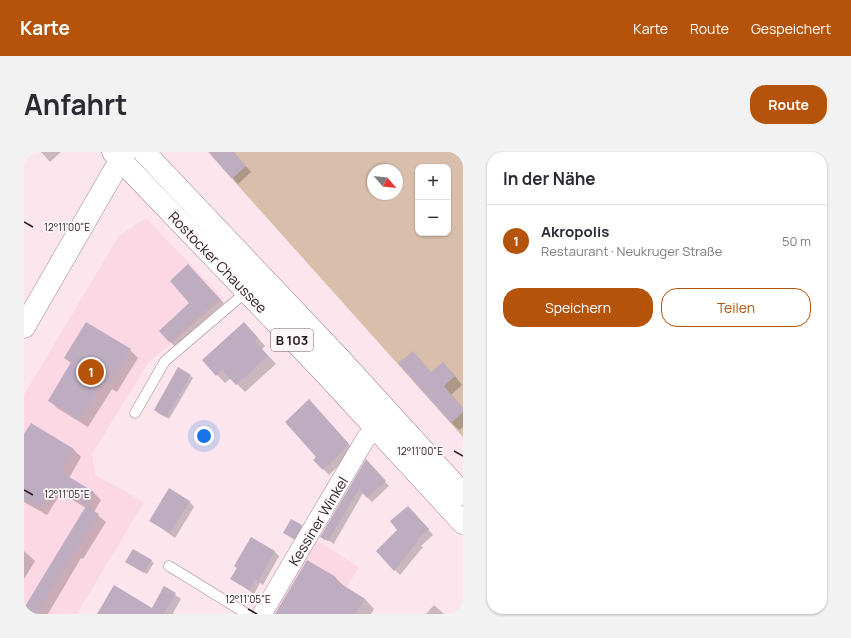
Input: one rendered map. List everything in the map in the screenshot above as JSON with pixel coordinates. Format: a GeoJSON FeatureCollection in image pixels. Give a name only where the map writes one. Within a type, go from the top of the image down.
{"type":"FeatureCollection","features":[{"type":"Feature","properties":{"kind":"main road","name":"Rostocker Chaussee"},"geometry":{"type":"LineString","coordinates":[[144,152],[340,359],[463,494]]}},
{"type":"Feature","properties":{"kind":"main road","name":"Rostocker Chaussee"},"geometry":{"type":"LineString","coordinates":[[119,154],[246,292],[323,371],[463,523]]}},
{"type":"Feature","properties":{"kind":"main road","name":"B 103"},"geometry":{"type":"LineString","coordinates":[[24,327],[119,154]]}},
{"type":"Feature","properties":{"kind":"street","name":"Kessiner Winkel"},"geometry":{"type":"LineString","coordinates":[[262,614],[366,438],[376,430]]}},
{"type":"Feature","properties":{"kind":"lane"},"geometry":{"type":"LineString","coordinates":[[134,413],[165,361],[246,292]]}},
{"type":"Feature","properties":{"kind":"lane"},"geometry":{"type":"LineString","coordinates":[[169,566],[246,614]]}},
{"type":"Feature","properties":{"kind":"shaded area"},"geometry":{"type":"Polygon","coordinates":[[[208,152],[463,152],[463,437],[208,152]]]}},
{"type":"Feature","properties":{"kind":"shaded area"},"geometry":{"type":"Polygon","coordinates":[[[146,218],[223,298],[148,363],[92,454],[95,475],[144,502],[77,614],[24,614],[24,395],[119,236],[146,218]]]}},
{"type":"Feature","properties":{"kind":"shaded area"},"geometry":{"type":"Polygon","coordinates":[[[314,539],[359,567],[330,614],[269,614],[314,539]]]}},
{"type":"Feature","properties":{"kind":"building"},"geometry":{"type":"Polygon","coordinates":[[[209,152],[234,152],[246,166],[232,179],[209,152]]]}},
{"type":"Feature","properties":{"kind":"building"},"geometry":{"type":"Polygon","coordinates":[[[188,264],[219,298],[169,342],[159,331],[189,303],[170,281],[188,264]]]}},
{"type":"Feature","properties":{"kind":"building"},"geometry":{"type":"Polygon","coordinates":[[[86,322],[131,349],[109,385],[103,382],[80,420],[48,401],[71,362],[64,358],[86,322]]]}},
{"type":"Feature","properties":{"kind":"building"},"geometry":{"type":"Polygon","coordinates":[[[244,322],[258,338],[255,341],[268,356],[236,385],[222,370],[216,376],[202,360],[244,322]]]}},
{"type":"Feature","properties":{"kind":"building"},"geometry":{"type":"Polygon","coordinates":[[[413,351],[431,372],[443,362],[455,376],[444,386],[463,408],[463,412],[451,423],[398,363],[413,351]]]}},
{"type":"Feature","properties":{"kind":"building"},"geometry":{"type":"Polygon","coordinates":[[[178,367],[191,375],[166,417],[154,410],[178,367]]]}},
{"type":"Feature","properties":{"kind":"building"},"geometry":{"type":"Polygon","coordinates":[[[309,399],[349,444],[323,470],[313,460],[316,457],[285,422],[309,399]]]}},
{"type":"Feature","properties":{"kind":"building"},"geometry":{"type":"Polygon","coordinates":[[[31,423],[74,449],[61,472],[94,492],[86,506],[53,486],[39,508],[24,499],[24,434],[31,423]]]}},
{"type":"Feature","properties":{"kind":"building"},"geometry":{"type":"Polygon","coordinates":[[[366,459],[386,481],[367,498],[359,489],[328,541],[320,537],[366,459]]]}},
{"type":"Feature","properties":{"kind":"building"},"geometry":{"type":"Polygon","coordinates":[[[169,488],[190,501],[170,533],[149,521],[169,488]]]}},
{"type":"Feature","properties":{"kind":"building"},"geometry":{"type":"Polygon","coordinates":[[[86,506],[99,514],[36,614],[24,614],[24,608],[86,506]]]}},
{"type":"Feature","properties":{"kind":"building"},"geometry":{"type":"Polygon","coordinates":[[[408,506],[429,529],[417,540],[418,541],[394,571],[376,551],[397,530],[390,521],[408,506]]]}},
{"type":"Feature","properties":{"kind":"building"},"geometry":{"type":"Polygon","coordinates":[[[291,519],[302,525],[294,539],[283,533],[291,519]]]}},
{"type":"Feature","properties":{"kind":"building"},"geometry":{"type":"Polygon","coordinates":[[[251,537],[275,551],[258,581],[255,579],[249,590],[230,579],[237,568],[234,566],[251,537]]]}},
{"type":"Feature","properties":{"kind":"building"},"geometry":{"type":"Polygon","coordinates":[[[133,549],[152,560],[144,573],[125,562],[133,549]]]}},
{"type":"Feature","properties":{"kind":"building"},"geometry":{"type":"Polygon","coordinates":[[[307,560],[336,577],[335,580],[365,599],[355,614],[275,614],[307,560]]]}},
{"type":"Feature","properties":{"kind":"building"},"geometry":{"type":"Polygon","coordinates":[[[114,585],[152,608],[164,586],[176,593],[164,614],[97,614],[114,585]]]}},
{"type":"Feature","properties":{"kind":"place","name":"Akropolis"},"geometry":{"type":"Point","coordinates":[91,372]}}]}
